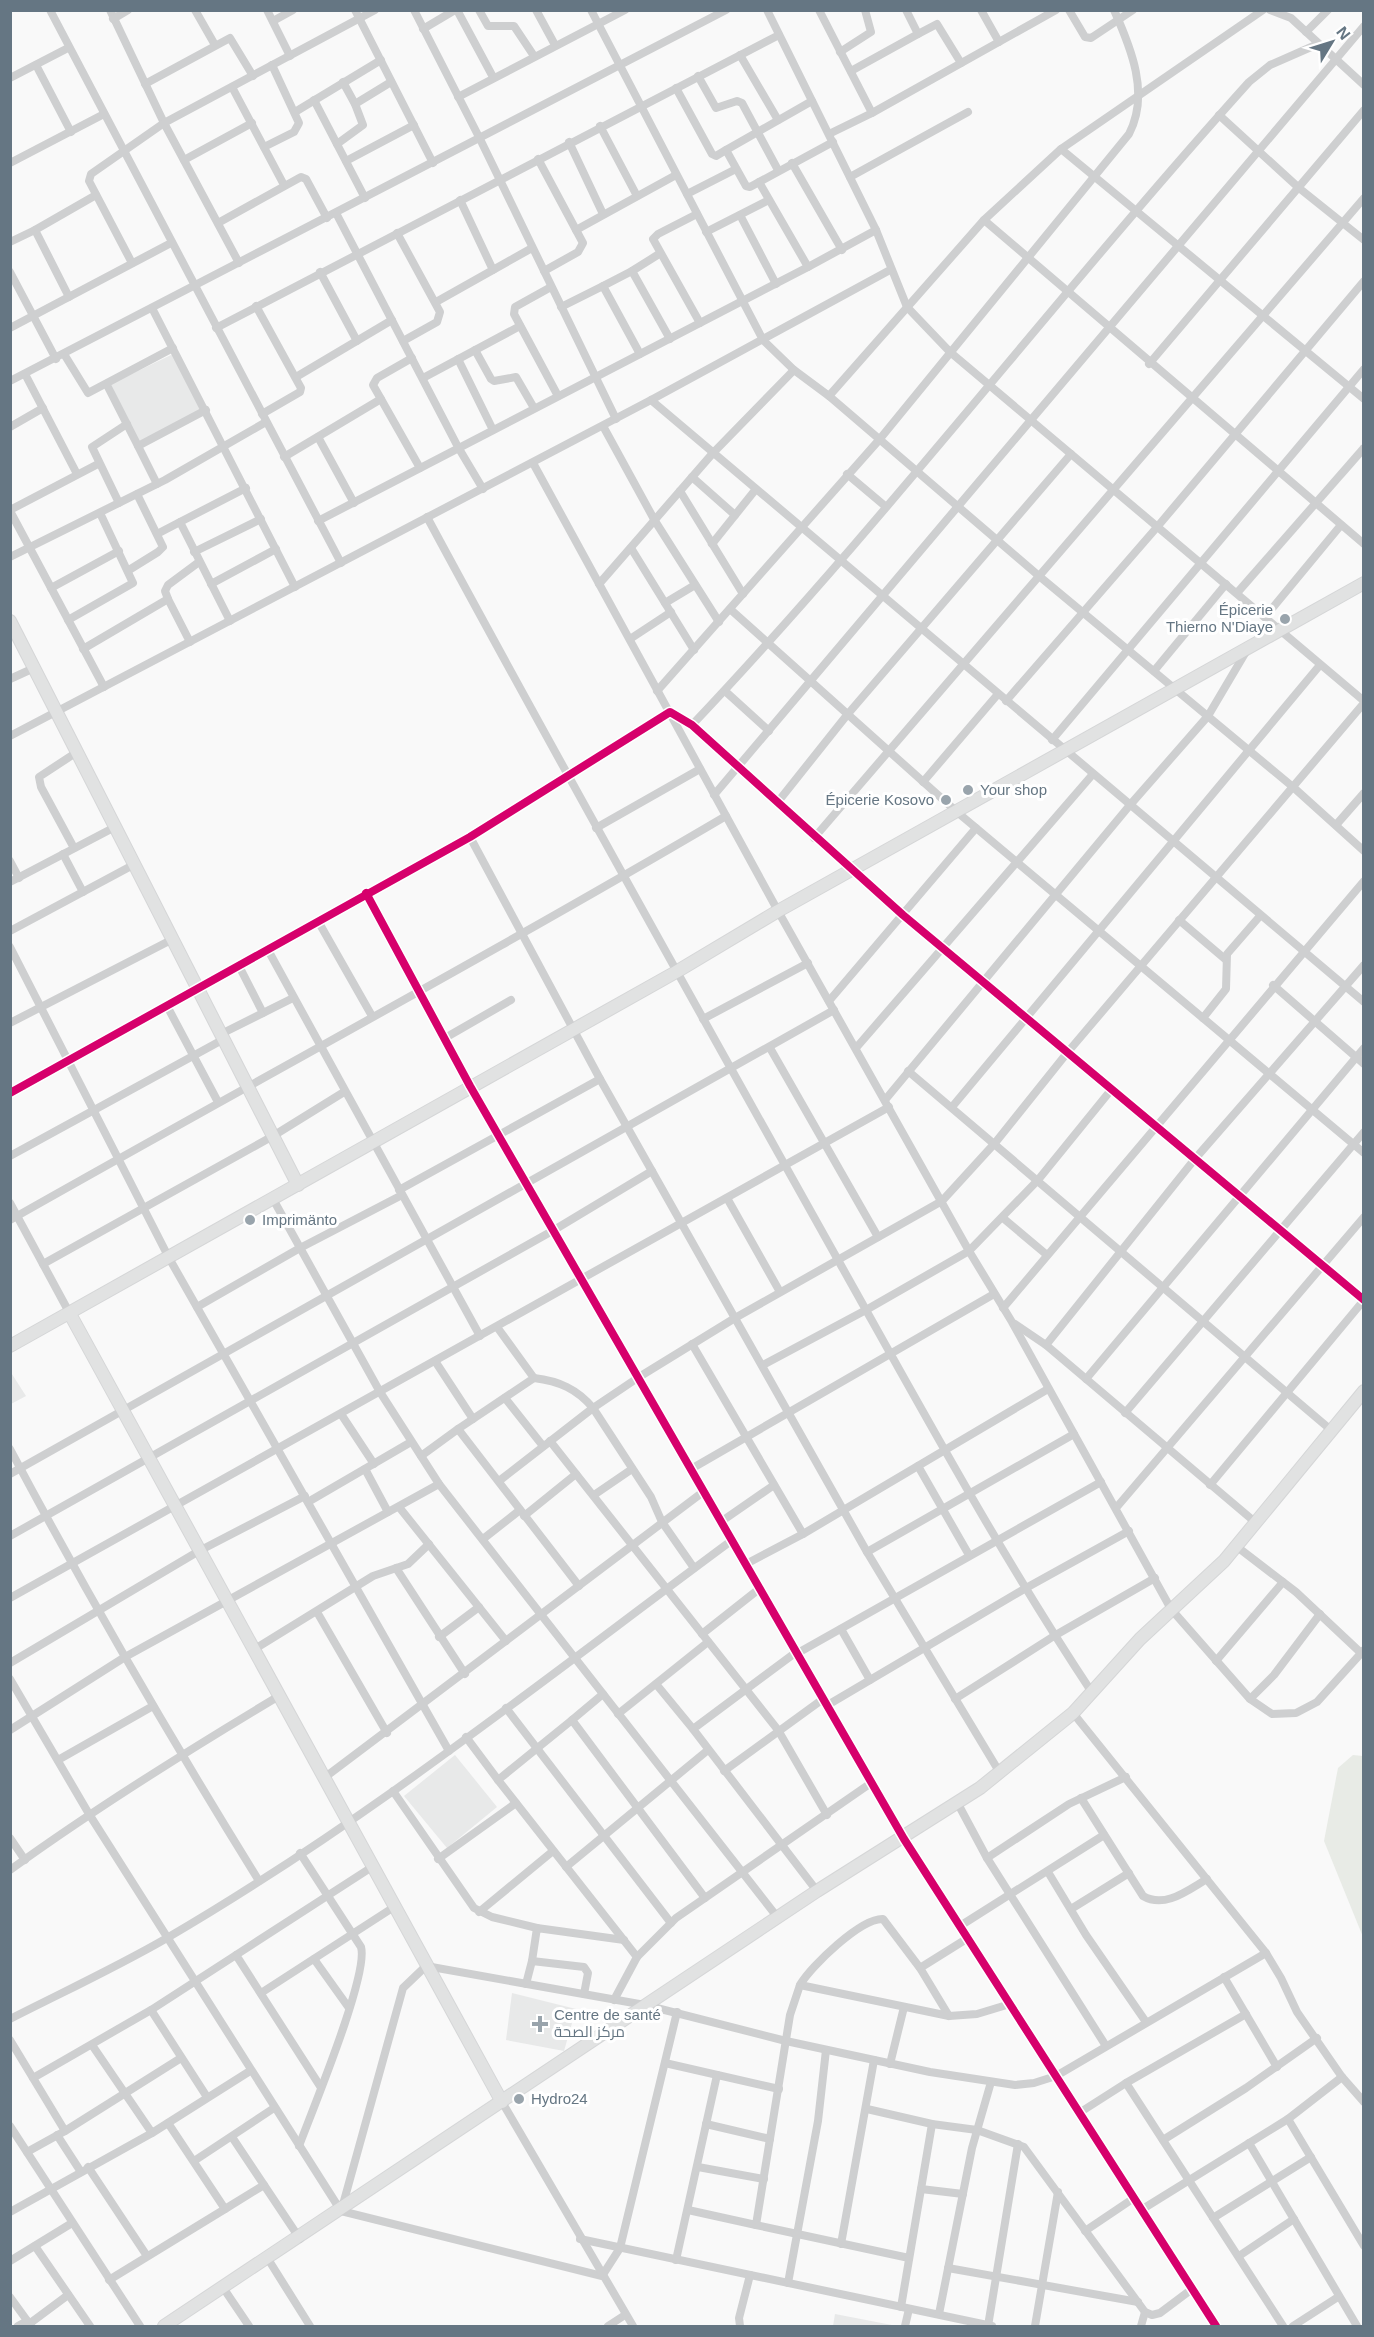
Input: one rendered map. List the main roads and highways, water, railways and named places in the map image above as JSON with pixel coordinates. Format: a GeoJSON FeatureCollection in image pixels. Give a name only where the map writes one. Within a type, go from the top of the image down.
{"type":"FeatureCollection","features":[{"type":"Feature","properties":{"kind":"place","name":"Épicerie Thierno N'Diaye"},"geometry":{"type":"Point","coordinates":[1285,619]}},
{"type":"Feature","properties":{"kind":"place","name":"Your shop"},"geometry":{"type":"Point","coordinates":[968,790]}},
{"type":"Feature","properties":{"kind":"place","name":"Épicerie Kosovo"},"geometry":{"type":"Point","coordinates":[946,800]}},
{"type":"Feature","properties":{"kind":"place","name":"Imprimänto"},"geometry":{"type":"Point","coordinates":[250,1220]}},
{"type":"Feature","properties":{"kind":"place","name":"Centre de santé مركز الصحة"},"geometry":{"type":"Point","coordinates":[540,2024]}},
{"type":"Feature","properties":{"kind":"place","name":"Hydro24"},"geometry":{"type":"Point","coordinates":[519,2099]}}]}
